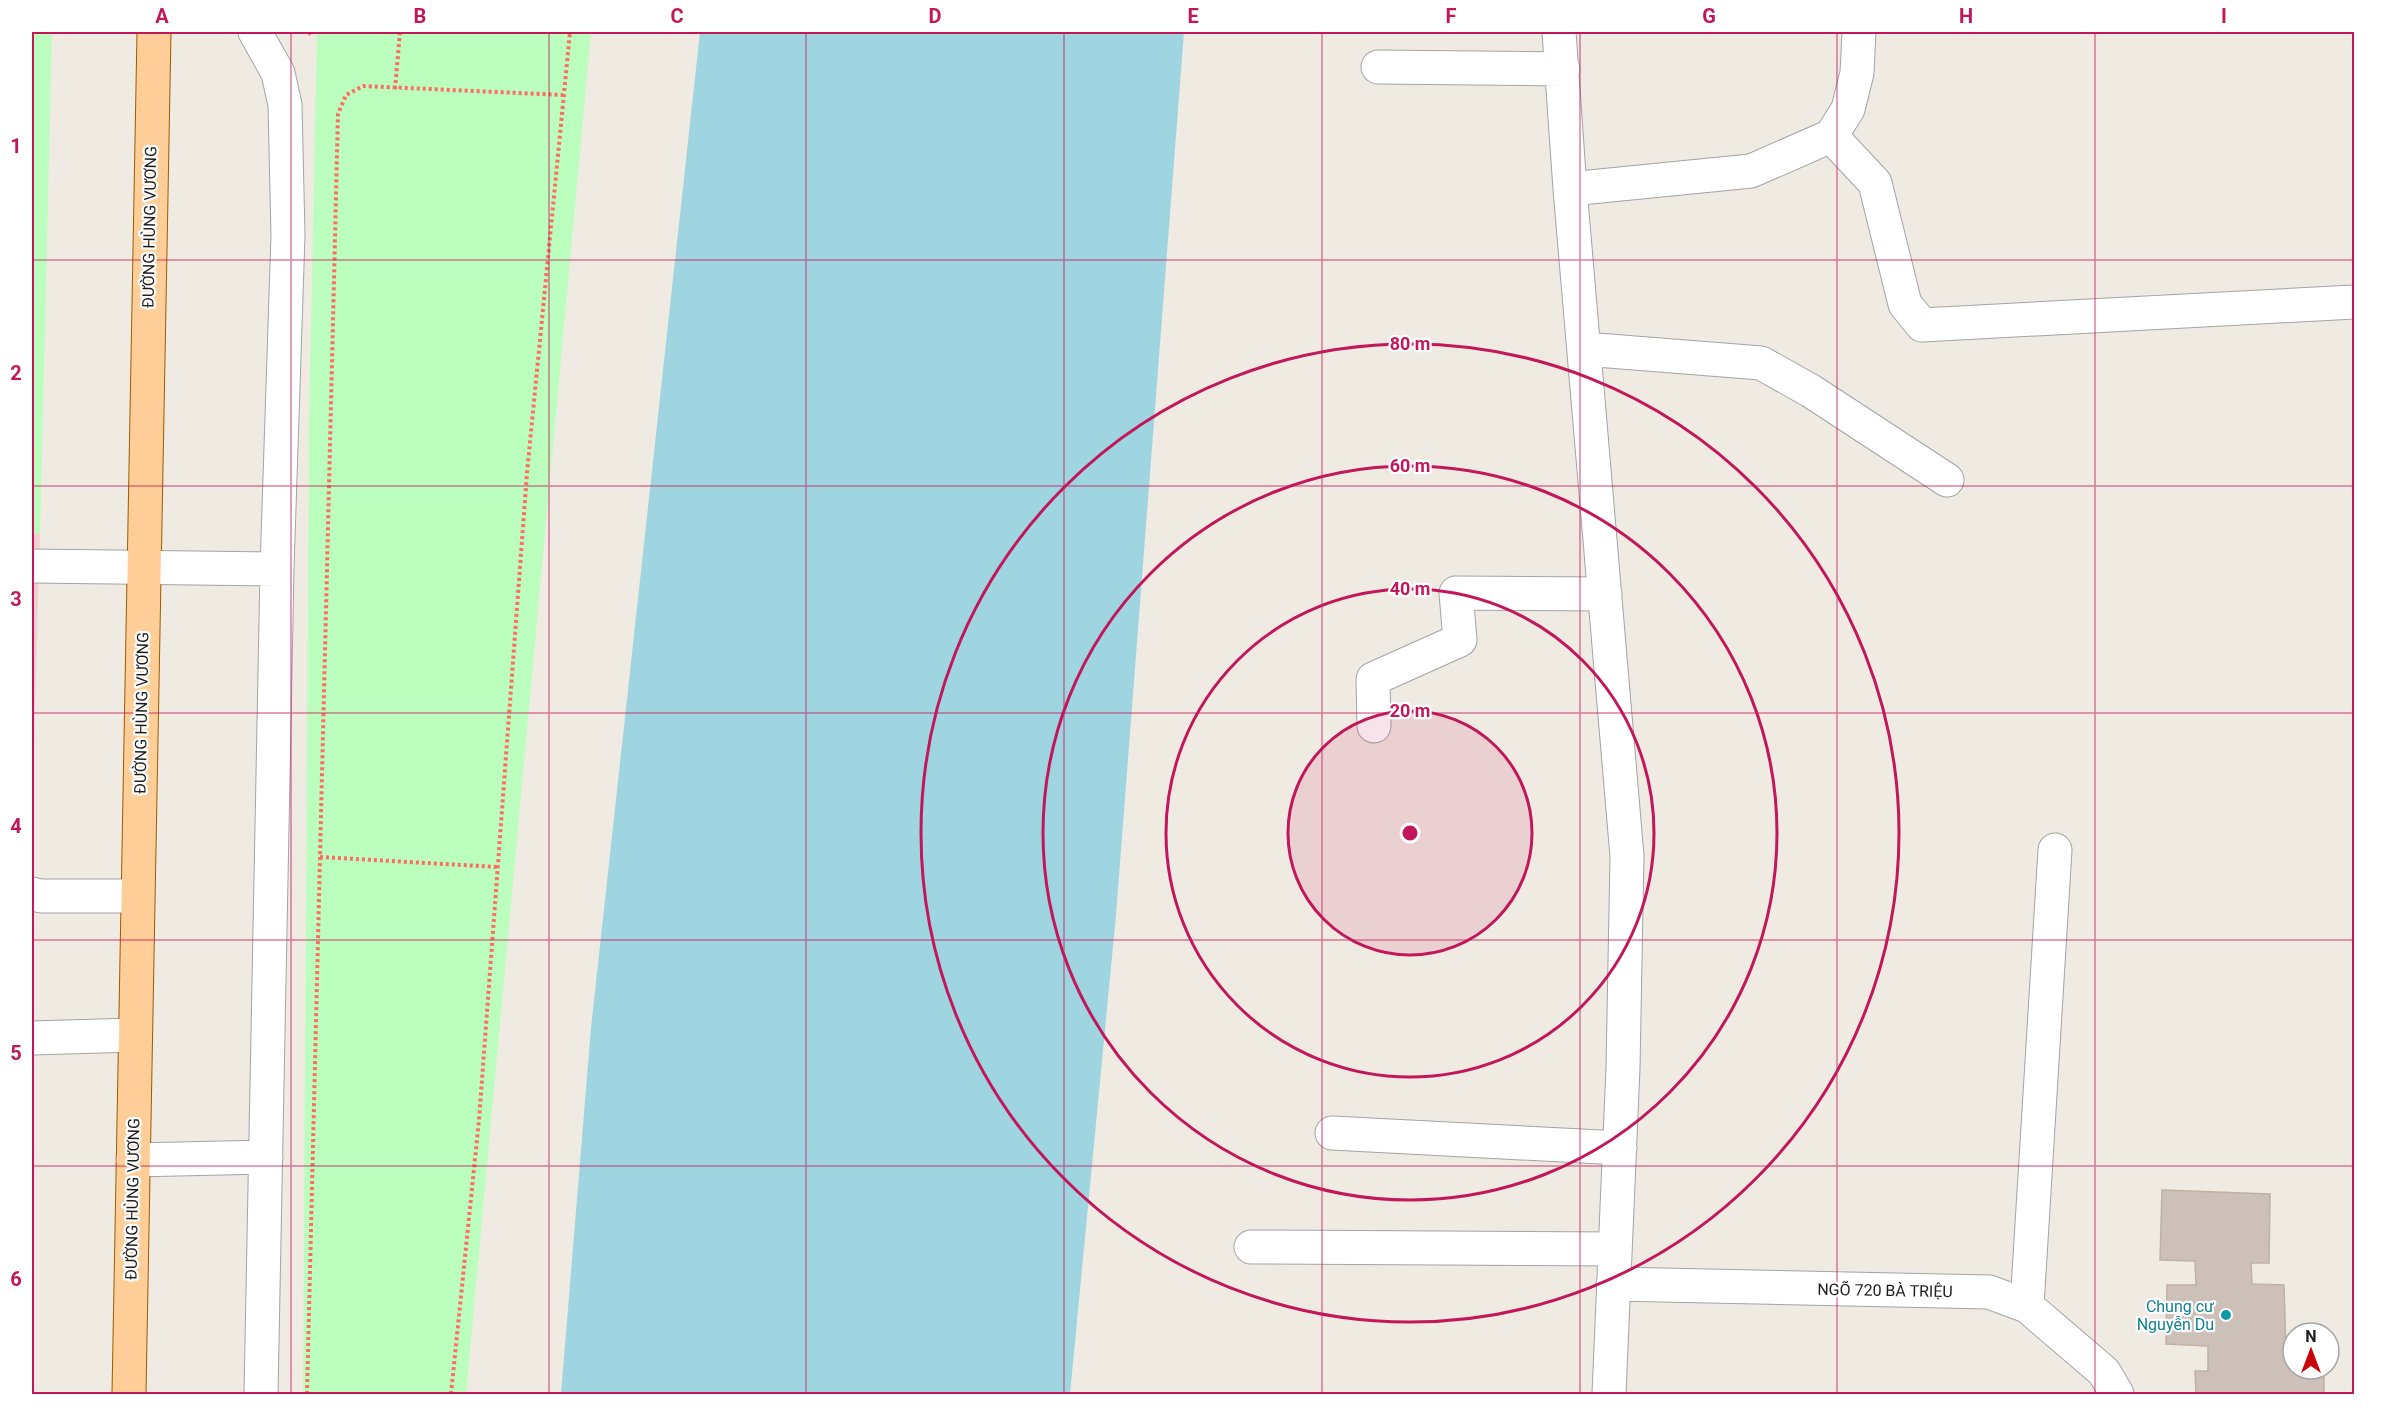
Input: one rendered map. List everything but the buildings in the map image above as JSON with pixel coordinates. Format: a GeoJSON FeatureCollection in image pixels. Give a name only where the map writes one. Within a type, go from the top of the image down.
{"type":"FeatureCollection","features":[{"type":"Feature","properties":{"kind":"main road","name":"ĐƯỜNG HÙNG VƯƠNG"},"geometry":{"type":"LineString","coordinates":[[129,1395],[154,32]]}},
{"type":"Feature","properties":{"kind":"street"},"geometry":{"type":"LineString","coordinates":[[255,32],[278,73],[285,105],[288,235],[277,569],[261,1395]]}},
{"type":"Feature","properties":{"kind":"street"},"geometry":{"type":"LineString","coordinates":[[1559,32],[1570,189],[1627,856],[1623,1068],[1609,1395]]}},
{"type":"Feature","properties":{"kind":"street"},"geometry":{"type":"LineString","coordinates":[[1570,189],[1751,171],[1831,136],[1848,109],[1857,74],[1859,32]]}},
{"type":"Feature","properties":{"kind":"street"},"geometry":{"type":"LineString","coordinates":[[1378,67],[1563,69]]}},
{"type":"Feature","properties":{"kind":"street"},"geometry":{"type":"LineString","coordinates":[[1831,136],[1875,183],[1905,304],[1922,325],[2355,302]]}},
{"type":"Feature","properties":{"kind":"street"},"geometry":{"type":"LineString","coordinates":[[1584,349],[1761,363],[1811,391],[1947,480]]}},
{"type":"Feature","properties":{"kind":"street"},"geometry":{"type":"LineString","coordinates":[[32,567],[277,569]]}},
{"type":"Feature","properties":{"kind":"street"},"geometry":{"type":"LineString","coordinates":[[1374,726],[1373,679],[1460,640],[1456,593],[1605,594]]}},
{"type":"Feature","properties":{"kind":"street"},"geometry":{"type":"LineString","coordinates":[[2027,1306],[2055,850]]}},
{"type":"Feature","properties":{"kind":"street"},"geometry":{"type":"LineString","coordinates":[[32,894],[41,896],[137,896]]}},
{"type":"Feature","properties":{"kind":"street"},"geometry":{"type":"LineString","coordinates":[[32,1038],[135,1035]]}},
{"type":"Feature","properties":{"kind":"street"},"geometry":{"type":"LineString","coordinates":[[1332,1133],[1620,1148]]}},
{"type":"Feature","properties":{"kind":"street"},"geometry":{"type":"LineString","coordinates":[[133,1160],[266,1157]]}},
{"type":"Feature","properties":{"kind":"street"},"geometry":{"type":"LineString","coordinates":[[1251,1247],[1615,1249]]}},
{"type":"Feature","properties":{"kind":"street","name":"NGÕ 720 BÀ TRIỆU"},"geometry":{"type":"LineString","coordinates":[[1613,1284],[1989,1292],[2027,1306],[2104,1372],[2117,1395]]}},
{"type":"Feature","properties":{"kind":"path"},"geometry":{"type":"LineString","coordinates":[[395,89],[400,32]]}},
{"type":"Feature","properties":{"kind":"path"},"geometry":{"type":"LineString","coordinates":[[451,1395],[479,1120],[498,867],[504,750],[527,473],[570,32]]}},
{"type":"Feature","properties":{"kind":"path"},"geometry":{"type":"LineString","coordinates":[[307,1395],[338,114],[346,95],[363,86],[563,95]]}},
{"type":"Feature","properties":{"kind":"path"},"geometry":{"type":"LineString","coordinates":[[320,857],[498,867]]}},
{"type":"Feature","properties":{"kind":"shaded area"},"geometry":{"type":"Polygon","coordinates":[[[32,533],[40,534],[32,813],[32,533]]]}},
{"type":"Feature","properties":{"kind":"green space"},"geometry":{"type":"Polygon","coordinates":[[[32,32],[52,32],[40,534],[32,533],[32,32]]]}},
{"type":"Feature","properties":{"kind":"green space"},"geometry":{"type":"Polygon","coordinates":[[[317,32],[591,32],[466,1394],[303,1394],[309,424],[317,32]]]}},
{"type":"Feature","properties":{"kind":"water"},"geometry":{"type":"Polygon","coordinates":[[[700,32],[1184,32],[1116,915],[1070,1394],[561,1394],[591,1028],[700,32]]]}},
{"type":"Feature","properties":{"kind":"place","name":"Chung cư Nguyễn Du"},"geometry":{"type":"Point","coordinates":[2226,1315]}}]}
